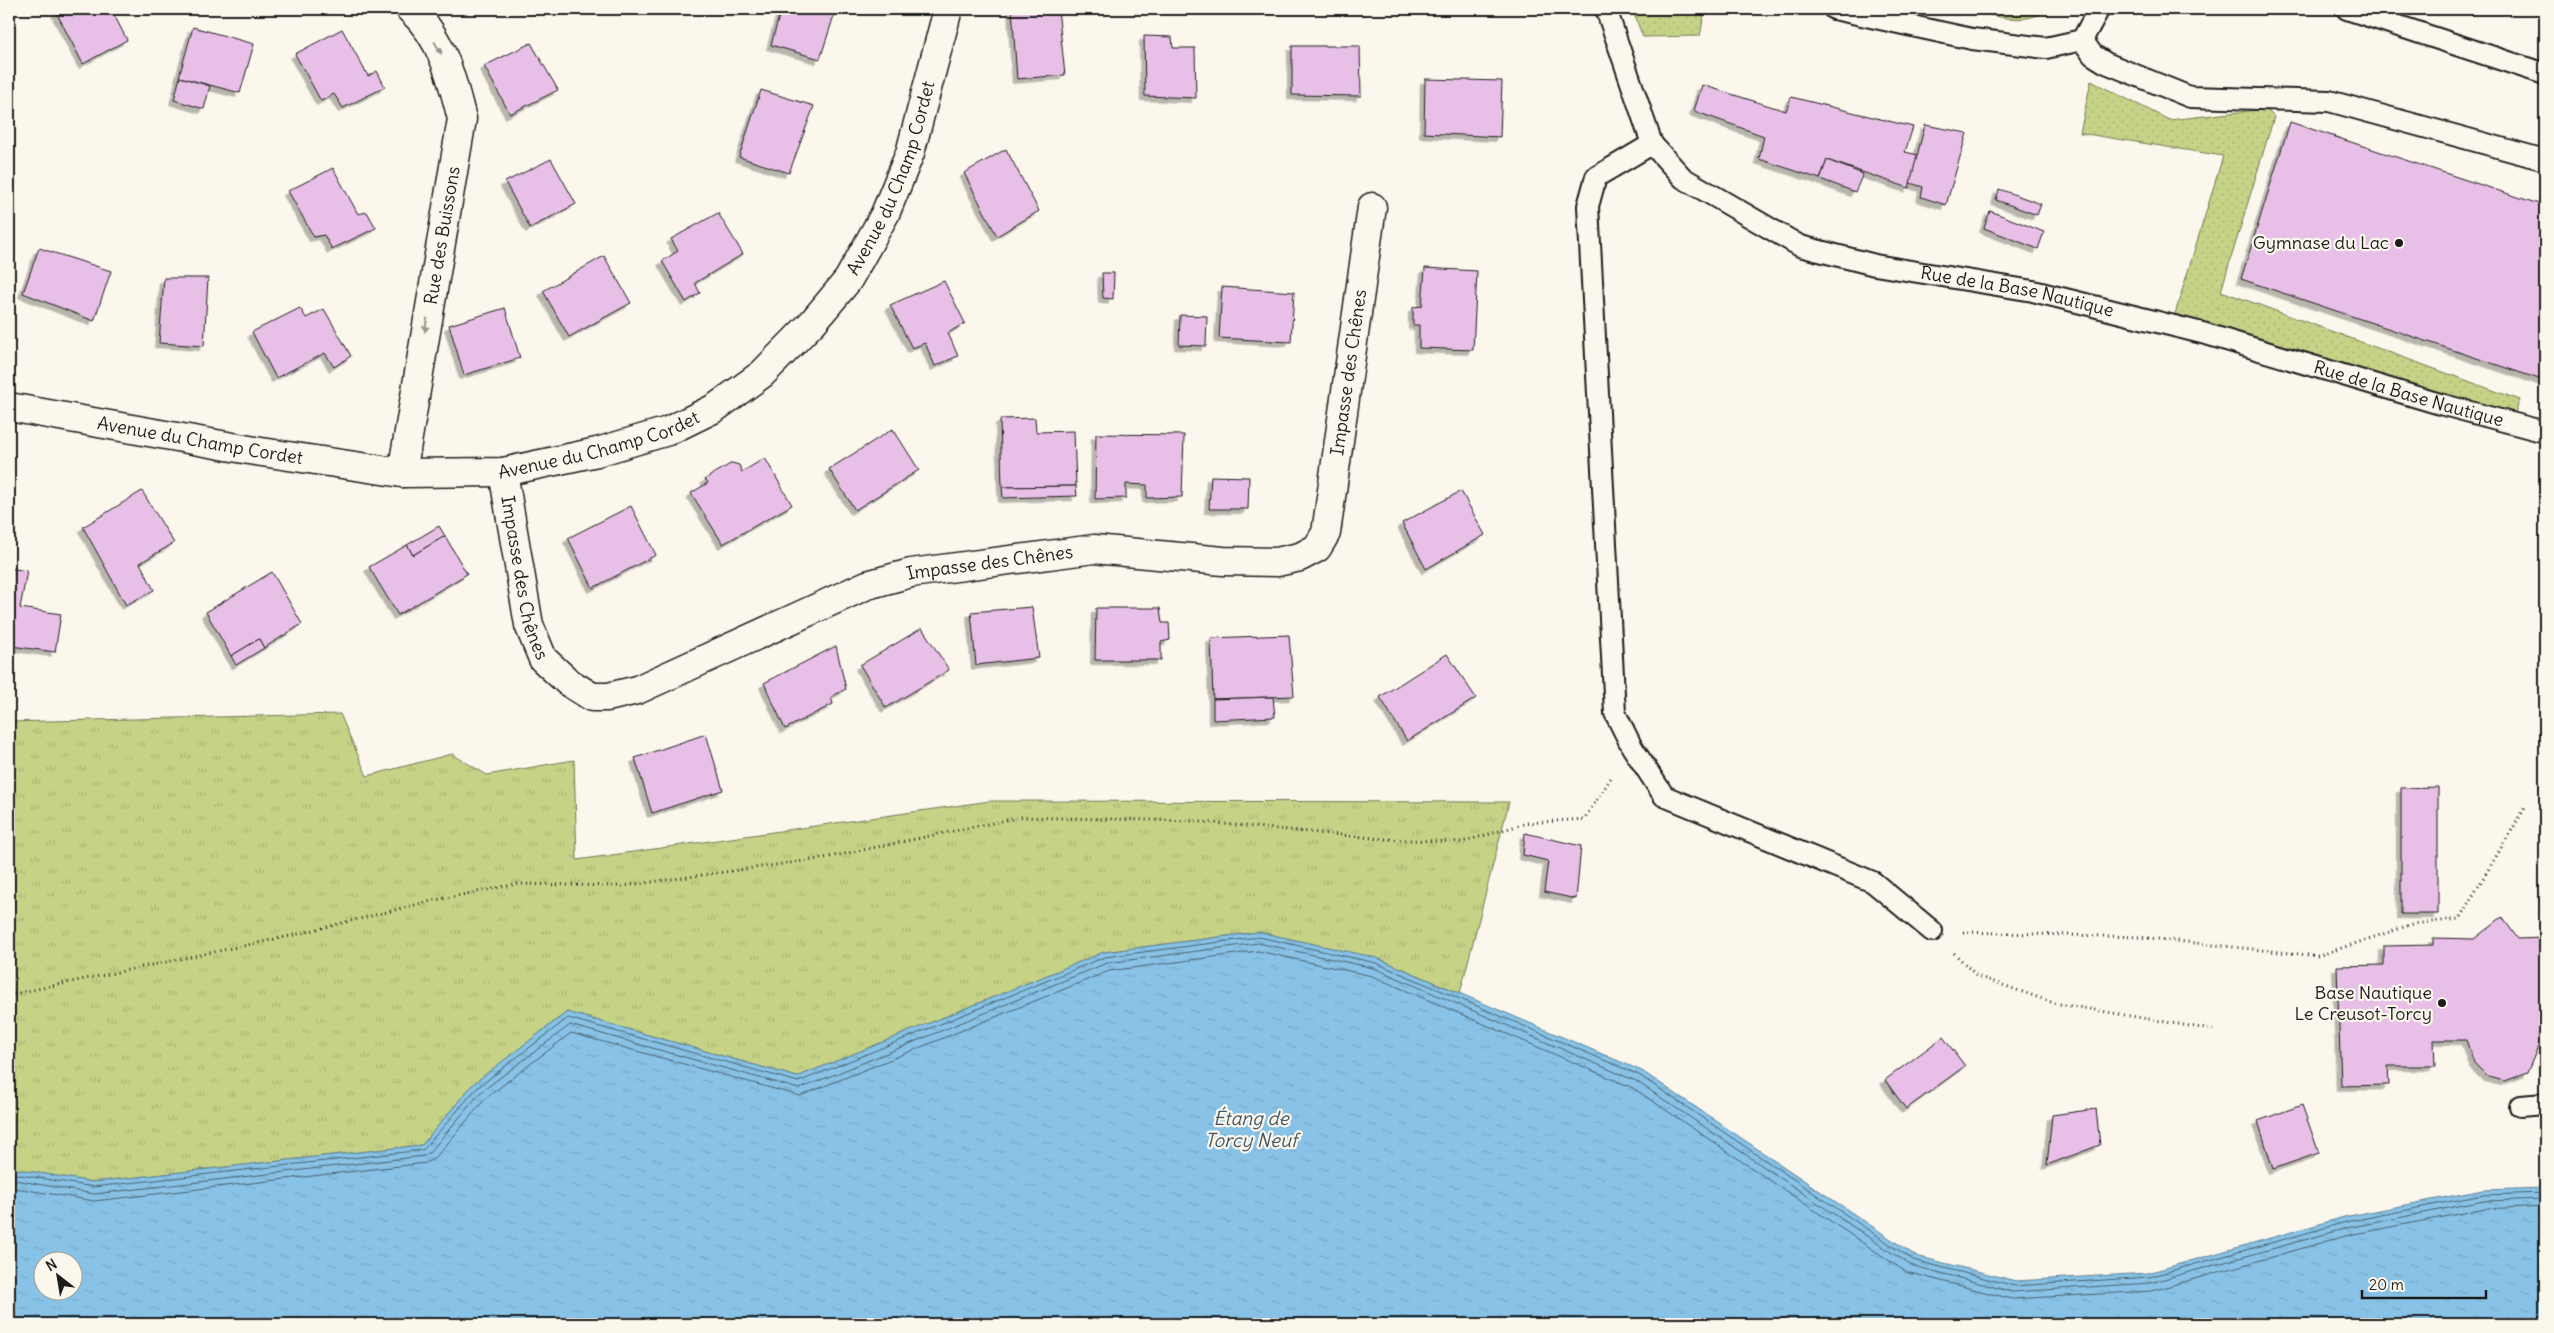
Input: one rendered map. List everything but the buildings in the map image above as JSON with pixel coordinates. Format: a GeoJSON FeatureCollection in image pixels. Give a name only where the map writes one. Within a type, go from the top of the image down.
{"type":"FeatureCollection","features":[{"type":"Feature","properties":{"kind":"street","name":"Rue des Buissons"},"geometry":{"type":"LineString","coordinates":[[402,473],[462,119],[448,65],[421,19],[410,9]]}},
{"type":"Feature","properties":{"kind":"street","name":"Avenue du Champ Cordet"},"geometry":{"type":"LineString","coordinates":[[9,407],[255,451],[402,473],[503,472],[597,452],[668,430],[715,408],[762,374],[813,322],[848,280],[885,214],[910,153],[948,9]]}},
{"type":"Feature","properties":{"kind":"street","name":"Impasse des Chênes"},"geometry":{"type":"LineString","coordinates":[[503,472],[529,625],[544,658],[568,682],[592,697],[608,697],[637,690],[867,585],[911,573],[1094,549],[1222,561],[1277,562],[1300,557],[1317,548],[1326,533],[1372,207]]}},
{"type":"Feature","properties":{"kind":"lane","name":"Rue de la Base Nautique"},"geometry":{"type":"LineString","coordinates":[[1606,9],[1652,144],[1683,178],[1800,246],[1875,265],[2033,291],[2206,334],[2440,404],[2545,432]]}},
{"type":"Feature","properties":{"kind":"lane"},"geometry":{"type":"LineString","coordinates":[[1834,9],[1972,39],[2046,48],[2082,40],[2099,9]]}},
{"type":"Feature","properties":{"kind":"lane"},"geometry":{"type":"LineString","coordinates":[[2347,9],[2545,74]]}},
{"type":"Feature","properties":{"kind":"lane"},"geometry":{"type":"LineString","coordinates":[[2082,40],[2093,55],[2106,63],[2190,97],[2329,101],[2545,160]]}},
{"type":"Feature","properties":{"kind":"lane"},"geometry":{"type":"LineString","coordinates":[[1652,144],[1596,177],[1588,206],[1615,713],[1632,747],[1664,796],[1872,882],[1932,931]]}},
{"type":"Feature","properties":{"kind":"lane"},"geometry":{"type":"LineString","coordinates":[[2520,1106],[2545,1104]]}},
{"type":"Feature","properties":{"kind":"path"},"geometry":{"type":"LineString","coordinates":[[9,995],[290,936],[431,901],[517,884],[622,886],[819,860],[1021,817],[1192,821],[1384,839],[1462,842],[1527,823],[1584,819],[1632,747]]}},
{"type":"Feature","properties":{"kind":"path"},"geometry":{"type":"LineString","coordinates":[[1932,931],[2139,937],[2318,956],[2413,924],[2459,919],[2526,806]]}},
{"type":"Feature","properties":{"kind":"path"},"geometry":{"type":"LineString","coordinates":[[1932,931],[1977,976],[2054,1003],[2213,1030]]}},
{"type":"Feature","properties":{"kind":"green space"},"geometry":{"type":"Polygon","coordinates":[[[1632,9],[1705,9],[1700,36],[1643,37],[1632,9]]]}},
{"type":"Feature","properties":{"kind":"green space"},"geometry":{"type":"Polygon","coordinates":[[[1963,9],[2048,9],[2039,15],[2018,19],[1963,9]]]}},
{"type":"Feature","properties":{"kind":"green space"},"geometry":{"type":"Polygon","coordinates":[[[2091,81],[2169,120],[2266,109],[2274,117],[2221,291],[2520,400],[2514,415],[2175,314],[2223,156],[2080,133],[2091,81]]]}},
{"type":"Feature","properties":{"kind":"green space"},"geometry":{"type":"Polygon","coordinates":[[[340,714],[367,776],[452,754],[487,775],[574,760],[577,860],[990,801],[1509,802],[1460,993],[1377,958],[1258,932],[1104,952],[797,1077],[567,1012],[473,1084],[422,1145],[93,1182],[9,1168],[9,722],[340,714]]]}},
{"type":"Feature","properties":{"kind":"water","name":"Étang de Torcy Neuf"},"geometry":{"type":"Polygon","coordinates":[[[1259,932],[1377,958],[1642,1071],[1916,1256],[2016,1281],[2148,1273],[2344,1217],[2483,1190],[2545,1188],[2545,1324],[9,1324],[9,1168],[93,1182],[422,1145],[473,1084],[567,1012],[797,1077],[1104,952],[1259,932]]]}},
{"type":"Feature","properties":{"kind":"place","name":"Gymnase du Lac"},"geometry":{"type":"Point","coordinates":[2399,243]}},
{"type":"Feature","properties":{"kind":"place","name":"Base Nautique Le Creusot-Torcy"},"geometry":{"type":"Point","coordinates":[2442,1003]}}]}
